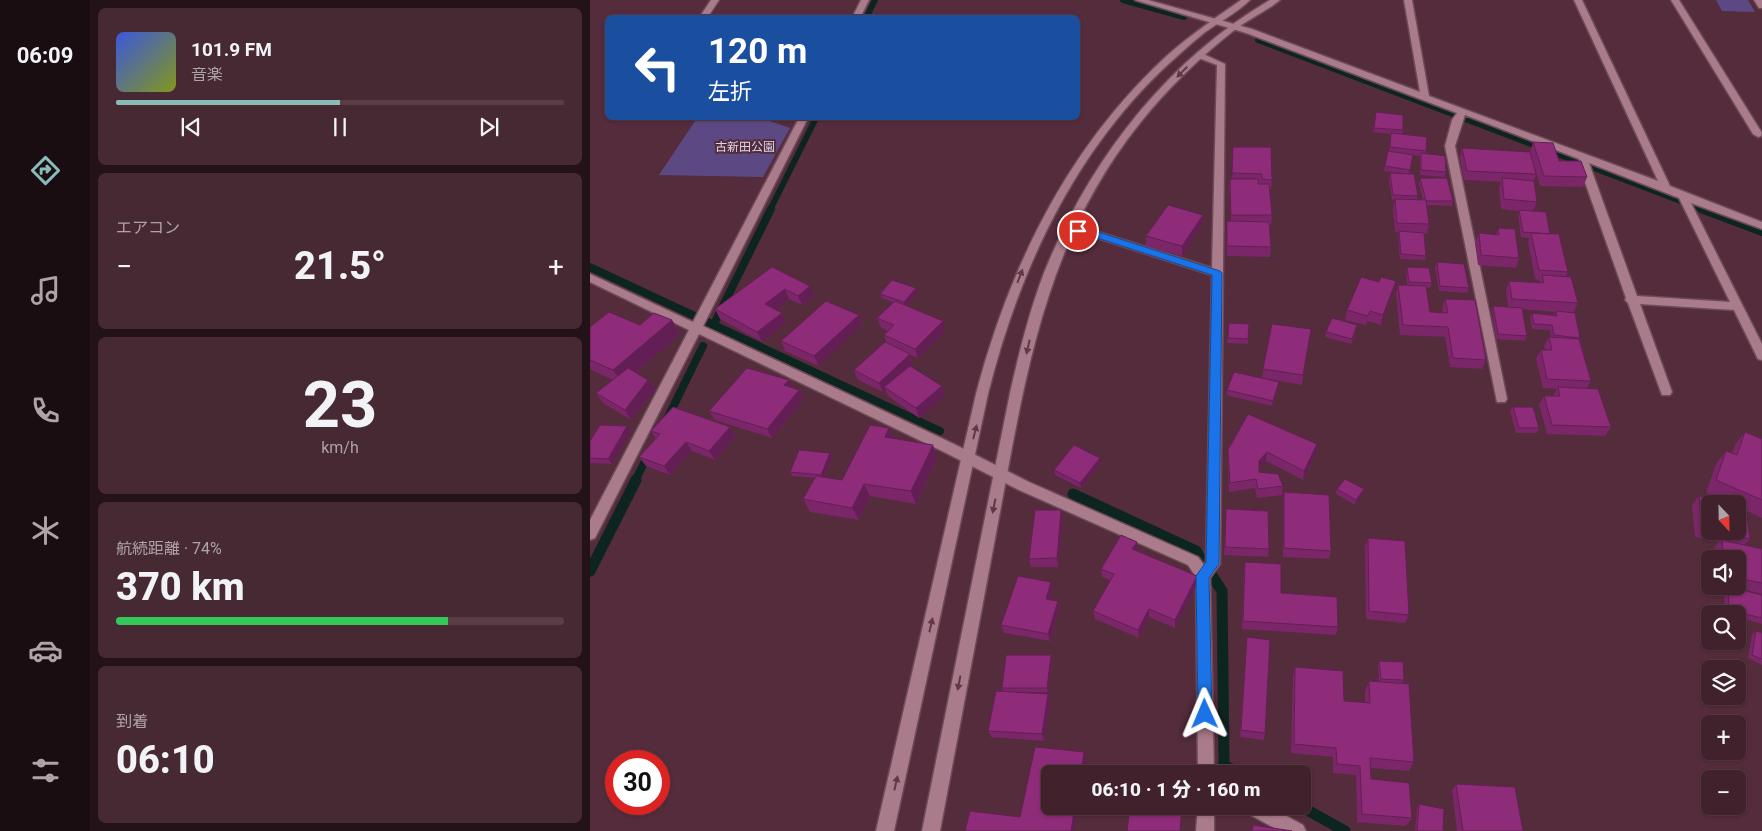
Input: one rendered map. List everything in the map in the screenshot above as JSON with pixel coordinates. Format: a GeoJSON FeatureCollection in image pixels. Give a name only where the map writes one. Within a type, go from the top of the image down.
{"type":"FeatureCollection","features":[{"type":"Feature","properties":{"kind":"street"},"geometry":{"type":"LineString","coordinates":[[705,15],[715,0]]}},
{"type":"Feature","properties":{"kind":"street"},"geometry":{"type":"LineString","coordinates":[[858,15],[865,0]]}},
{"type":"Feature","properties":{"kind":"street"},"geometry":{"type":"LineString","coordinates":[[885,831],[968,458],[994,351],[1035,238],[1063,187],[1114,115],[1144,82],[1214,22],[1246,0]]}},
{"type":"Feature","properties":{"kind":"street"},"geometry":{"type":"LineString","coordinates":[[930,831],[1008,430],[1035,316],[1068,230],[1092,184],[1121,140],[1152,102],[1199,56],[1233,27],[1276,0]]}},
{"type":"Feature","properties":{"kind":"street"},"geometry":{"type":"LineString","coordinates":[[1408,0],[1425,97]]}},
{"type":"Feature","properties":{"kind":"street"},"geometry":{"type":"LineString","coordinates":[[1578,0],[1666,188]]}},
{"type":"Feature","properties":{"kind":"street"},"geometry":{"type":"LineString","coordinates":[[1675,0],[1758,134]]}},
{"type":"Feature","properties":{"kind":"street"},"geometry":{"type":"LineString","coordinates":[[1758,0],[1762,6]]}},
{"type":"Feature","properties":{"kind":"street"},"geometry":{"type":"LineString","coordinates":[[1144,1],[1233,27],[1425,97],[1460,115],[1585,162],[1666,188],[1686,202],[1762,226]]}},
{"type":"Feature","properties":{"kind":"street"},"geometry":{"type":"LineString","coordinates":[[1199,56],[1221,64],[1217,273],[1207,571],[1206,765]]}},
{"type":"Feature","properties":{"kind":"street"},"geometry":{"type":"LineString","coordinates":[[1460,115],[1450,146],[1501,399]]}},
{"type":"Feature","properties":{"kind":"street"},"geometry":{"type":"LineString","coordinates":[[590,534],[803,120]]}},
{"type":"Feature","properties":{"kind":"street"},"geometry":{"type":"LineString","coordinates":[[1585,162],[1631,300],[1666,392]]}},
{"type":"Feature","properties":{"kind":"street"},"geometry":{"type":"LineString","coordinates":[[1686,202],[1762,356]]}},
{"type":"Feature","properties":{"kind":"street"},"geometry":{"type":"LineString","coordinates":[[1068,230],[1089,232],[1217,273]]}},
{"type":"Feature","properties":{"kind":"street"},"geometry":{"type":"LineString","coordinates":[[590,278],[698,321],[1024,486],[1193,561],[1207,571]]}},
{"type":"Feature","properties":{"kind":"street"},"geometry":{"type":"LineString","coordinates":[[1631,300],[1737,306]]}},
{"type":"Feature","properties":{"kind":"street"},"geometry":{"type":"LineString","coordinates":[[1206,815],[1206,831]]}},
{"type":"Feature","properties":{"kind":"street"},"geometry":{"type":"LineString","coordinates":[[1268,815],[1297,831]]}},
{"type":"Feature","properties":{"kind":"green space"},"geometry":{"type":"Polygon","coordinates":[[[1716,0],[1748,0],[1755,12],[1722,11],[1716,0]]]}},
{"type":"Feature","properties":{"kind":"green space","name":"古新田公園"},"geometry":{"type":"Polygon","coordinates":[[[696,120],[767,120],[790,128],[763,177],[659,175],[696,120]]]}},
{"type":"Feature","properties":{"kind":"building"},"geometry":{"type":"Polygon","coordinates":[[[1376,112],[1403,115],[1403,130],[1374,128],[1376,112]]]}},
{"type":"Feature","properties":{"kind":"building"},"geometry":{"type":"Polygon","coordinates":[[[1391,133],[1427,137],[1426,151],[1390,147],[1391,133]]]}},
{"type":"Feature","properties":{"kind":"building"},"geometry":{"type":"Polygon","coordinates":[[[1533,142],[1553,143],[1559,161],[1581,161],[1587,177],[1544,176],[1533,142]]]}},
{"type":"Feature","properties":{"kind":"building"},"geometry":{"type":"Polygon","coordinates":[[[1233,147],[1271,147],[1272,180],[1262,179],[1262,174],[1232,173],[1233,147]]]}},
{"type":"Feature","properties":{"kind":"building"},"geometry":{"type":"Polygon","coordinates":[[[1462,148],[1530,152],[1536,174],[1467,171],[1462,148]]]}},
{"type":"Feature","properties":{"kind":"building"},"geometry":{"type":"Polygon","coordinates":[[[1388,151],[1413,155],[1410,170],[1385,166],[1388,151]]]}},
{"type":"Feature","properties":{"kind":"building"},"geometry":{"type":"Polygon","coordinates":[[[1421,153],[1445,156],[1446,172],[1421,170],[1421,153]]]}},
{"type":"Feature","properties":{"kind":"building"},"geometry":{"type":"Polygon","coordinates":[[[1390,173],[1414,174],[1418,196],[1393,195],[1390,173]]]}},
{"type":"Feature","properties":{"kind":"building"},"geometry":{"type":"Polygon","coordinates":[[[1420,178],[1447,178],[1453,201],[1426,201],[1420,178]]]}},
{"type":"Feature","properties":{"kind":"building"},"geometry":{"type":"Polygon","coordinates":[[[1502,178],[1534,181],[1537,202],[1504,199],[1502,178]]]}},
{"type":"Feature","properties":{"kind":"building"},"geometry":{"type":"Polygon","coordinates":[[[1230,179],[1258,179],[1258,184],[1269,184],[1272,215],[1231,215],[1230,179]]]}},
{"type":"Feature","properties":{"kind":"building"},"geometry":{"type":"Polygon","coordinates":[[[1395,199],[1426,200],[1429,224],[1397,223],[1395,199]]]}},
{"type":"Feature","properties":{"kind":"building"},"geometry":{"type":"Polygon","coordinates":[[[1168,205],[1203,215],[1182,246],[1146,236],[1168,205]]]}},
{"type":"Feature","properties":{"kind":"building"},"geometry":{"type":"Polygon","coordinates":[[[1519,210],[1546,212],[1550,234],[1523,232],[1519,210]]]}},
{"type":"Feature","properties":{"kind":"building"},"geometry":{"type":"Polygon","coordinates":[[[1227,221],[1269,222],[1271,247],[1227,246],[1227,221]]]}},
{"type":"Feature","properties":{"kind":"building"},"geometry":{"type":"Polygon","coordinates":[[[1498,228],[1515,229],[1519,258],[1481,255],[1479,233],[1499,235],[1498,228]]]}},
{"type":"Feature","properties":{"kind":"building"},"geometry":{"type":"Polygon","coordinates":[[[1399,231],[1424,233],[1426,256],[1401,254],[1399,231]]]}},
{"type":"Feature","properties":{"kind":"building"},"geometry":{"type":"Polygon","coordinates":[[[1531,233],[1559,234],[1568,272],[1539,270],[1531,233]]]}},
{"type":"Feature","properties":{"kind":"building"},"geometry":{"type":"Polygon","coordinates":[[[1437,262],[1464,264],[1469,288],[1440,286],[1437,262]]]}},
{"type":"Feature","properties":{"kind":"building"},"geometry":{"type":"Polygon","coordinates":[[[772,267],[810,286],[798,296],[785,289],[765,304],[782,313],[757,332],[715,309],[772,267]]]}},
{"type":"Feature","properties":{"kind":"building"},"geometry":{"type":"Polygon","coordinates":[[[1407,267],[1429,268],[1432,283],[1409,282],[1407,267]]]}},
{"type":"Feature","properties":{"kind":"building"},"geometry":{"type":"Polygon","coordinates":[[[1542,275],[1571,277],[1578,303],[1512,299],[1509,281],[1544,283],[1542,275]]]}},
{"type":"Feature","properties":{"kind":"building"},"geometry":{"type":"Polygon","coordinates":[[[1361,277],[1379,282],[1381,277],[1396,281],[1383,315],[1370,311],[1368,316],[1347,310],[1361,277]]]}},
{"type":"Feature","properties":{"kind":"building"},"geometry":{"type":"Polygon","coordinates":[[[892,280],[916,288],[904,302],[880,294],[892,280]]]}},
{"type":"Feature","properties":{"kind":"building"},"geometry":{"type":"Polygon","coordinates":[[[1398,285],[1426,286],[1430,312],[1448,313],[1445,299],[1475,300],[1486,360],[1453,358],[1448,327],[1403,325],[1398,285]]]}},
{"type":"Feature","properties":{"kind":"building"},"geometry":{"type":"Polygon","coordinates":[[[826,301],[859,315],[814,356],[781,341],[826,301]]]}},
{"type":"Feature","properties":{"kind":"building"},"geometry":{"type":"Polygon","coordinates":[[[895,301],[943,321],[915,349],[884,335],[894,325],[877,318],[895,301]]]}},
{"type":"Feature","properties":{"kind":"building"},"geometry":{"type":"Polygon","coordinates":[[[1493,306],[1522,308],[1527,336],[1498,334],[1493,306]]]}},
{"type":"Feature","properties":{"kind":"building"},"geometry":{"type":"Polygon","coordinates":[[[1556,311],[1575,313],[1580,338],[1554,335],[1552,325],[1534,324],[1532,313],[1557,316],[1556,311]]]}},
{"type":"Feature","properties":{"kind":"building"},"geometry":{"type":"Polygon","coordinates":[[[609,312],[640,325],[654,313],[672,320],[613,370],[590,360],[590,327],[609,312]]]}},
{"type":"Feature","properties":{"kind":"building"},"geometry":{"type":"Polygon","coordinates":[[[1332,318],[1357,325],[1352,339],[1326,332],[1332,318]]]}},
{"type":"Feature","properties":{"kind":"building"},"geometry":{"type":"Polygon","coordinates":[[[1229,323],[1249,324],[1248,339],[1228,338],[1229,323]]]}},
{"type":"Feature","properties":{"kind":"building"},"geometry":{"type":"Polygon","coordinates":[[[1272,324],[1311,329],[1303,375],[1263,369],[1272,324]]]}},
{"type":"Feature","properties":{"kind":"building"},"geometry":{"type":"Polygon","coordinates":[[[1549,337],[1579,339],[1591,381],[1547,379],[1541,350],[1552,350],[1549,337]]]}},
{"type":"Feature","properties":{"kind":"building"},"geometry":{"type":"Polygon","coordinates":[[[885,342],[910,354],[879,383],[854,370],[885,342]]]}},
{"type":"Feature","properties":{"kind":"building"},"geometry":{"type":"Polygon","coordinates":[[[910,366],[942,386],[916,408],[884,387],[910,366]]]}},
{"type":"Feature","properties":{"kind":"building"},"geometry":{"type":"Polygon","coordinates":[[[628,368],[648,380],[625,410],[596,393],[628,368]]]}},
{"type":"Feature","properties":{"kind":"building"},"geometry":{"type":"Polygon","coordinates":[[[747,368],[789,380],[784,385],[799,390],[767,429],[709,411],[747,368]]]}},
{"type":"Feature","properties":{"kind":"building"},"geometry":{"type":"Polygon","coordinates":[[[1234,372],[1279,382],[1273,401],[1227,390],[1234,372]]]}},
{"type":"Feature","properties":{"kind":"building"},"geometry":{"type":"Polygon","coordinates":[[[1558,387],[1598,389],[1611,427],[1552,425],[1544,396],[1560,396],[1558,387]]]}},
{"type":"Feature","properties":{"kind":"building"},"geometry":{"type":"Polygon","coordinates":[[[673,407],[730,427],[709,451],[686,442],[664,466],[639,457],[660,434],[651,431],[673,407]]]}},
{"type":"Feature","properties":{"kind":"building"},"geometry":{"type":"Polygon","coordinates":[[[1513,407],[1533,407],[1539,428],[1519,428],[1513,407]]]}},
{"type":"Feature","properties":{"kind":"building"},"geometry":{"type":"Polygon","coordinates":[[[1248,414],[1317,444],[1304,471],[1267,452],[1259,461],[1259,472],[1278,474],[1283,486],[1258,489],[1256,479],[1230,483],[1228,450],[1248,414]]]}},
{"type":"Feature","properties":{"kind":"building"},"geometry":{"type":"Polygon","coordinates":[[[600,425],[627,426],[608,459],[590,458],[590,441],[600,425]]]}},
{"type":"Feature","properties":{"kind":"building"},"geometry":{"type":"Polygon","coordinates":[[[870,425],[889,428],[885,437],[933,445],[911,491],[864,484],[852,508],[803,499],[816,476],[842,480],[870,425]]]}},
{"type":"Feature","properties":{"kind":"building"},"geometry":{"type":"Polygon","coordinates":[[[1745,432],[1762,439],[1762,500],[1716,480],[1726,451],[1737,455],[1745,432]]]}},
{"type":"Feature","properties":{"kind":"building"},"geometry":{"type":"Polygon","coordinates":[[[1074,445],[1100,458],[1080,483],[1054,470],[1074,445]]]}},
{"type":"Feature","properties":{"kind":"building"},"geometry":{"type":"Polygon","coordinates":[[[799,450],[830,453],[821,475],[790,472],[799,450]]]}},
{"type":"Feature","properties":{"kind":"building"},"geometry":{"type":"Polygon","coordinates":[[[1345,479],[1364,489],[1356,500],[1337,489],[1345,479]]]}},
{"type":"Feature","properties":{"kind":"building"},"geometry":{"type":"Polygon","coordinates":[[[1284,492],[1329,495],[1331,551],[1284,548],[1284,492]]]}},
{"type":"Feature","properties":{"kind":"building"},"geometry":{"type":"Polygon","coordinates":[[[1699,496],[1701,496],[1701,517],[1699,496]]]}},
{"type":"Feature","properties":{"kind":"building"},"geometry":{"type":"Polygon","coordinates":[[[1746,507],[1750,539],[1746,538],[1746,507]]]}},
{"type":"Feature","properties":{"kind":"building"},"geometry":{"type":"Polygon","coordinates":[[[1226,509],[1268,511],[1269,549],[1225,547],[1226,509]]]}},
{"type":"Feature","properties":{"kind":"building"},"geometry":{"type":"Polygon","coordinates":[[[1035,510],[1061,510],[1057,558],[1029,559],[1035,510]]]}},
{"type":"Feature","properties":{"kind":"building"},"geometry":{"type":"Polygon","coordinates":[[[1121,535],[1137,542],[1132,549],[1197,576],[1175,620],[1149,609],[1138,630],[1093,611],[1114,574],[1101,569],[1121,535]]]}},
{"type":"Feature","properties":{"kind":"building"},"geometry":{"type":"Polygon","coordinates":[[[1368,538],[1405,541],[1409,615],[1369,611],[1368,538]]]}},
{"type":"Feature","properties":{"kind":"building"},"geometry":{"type":"Polygon","coordinates":[[[1722,540],[1762,549],[1762,583],[1746,580],[1746,550],[1723,550],[1722,540]]]}},
{"type":"Feature","properties":{"kind":"building"},"geometry":{"type":"Polygon","coordinates":[[[1245,562],[1281,564],[1281,593],[1337,597],[1338,627],[1243,621],[1245,562]]]}},
{"type":"Feature","properties":{"kind":"building"},"geometry":{"type":"Polygon","coordinates":[[[1018,576],[1051,582],[1046,599],[1058,601],[1048,634],[1001,625],[1018,576]]]}},
{"type":"Feature","properties":{"kind":"building"},"geometry":{"type":"Polygon","coordinates":[[[1746,591],[1762,595],[1762,618],[1746,614],[1746,605],[1729,605],[1728,595],[1746,595],[1746,591]]]}},
{"type":"Feature","properties":{"kind":"building"},"geometry":{"type":"Polygon","coordinates":[[[1756,631],[1762,633],[1762,659],[1752,655],[1756,631]]]}},
{"type":"Feature","properties":{"kind":"building"},"geometry":{"type":"Polygon","coordinates":[[[1247,637],[1270,640],[1265,733],[1241,730],[1247,637]]]}},
{"type":"Feature","properties":{"kind":"building"},"geometry":{"type":"Polygon","coordinates":[[[1006,655],[1051,655],[1047,688],[1002,688],[1006,655]]]}},
{"type":"Feature","properties":{"kind":"building"},"geometry":{"type":"Polygon","coordinates":[[[1379,661],[1403,662],[1404,680],[1381,679],[1379,661]]]}},
{"type":"Feature","properties":{"kind":"building"},"geometry":{"type":"Polygon","coordinates":[[[1295,667],[1343,671],[1344,701],[1370,703],[1369,681],[1409,684],[1414,762],[1370,758],[1371,779],[1409,783],[1412,818],[1362,814],[1360,766],[1337,764],[1336,748],[1294,744],[1295,667]]]}},
{"type":"Feature","properties":{"kind":"building"},"geometry":{"type":"Polygon","coordinates":[[[996,691],[1048,694],[1042,734],[988,731],[996,691]]]}},
{"type":"Feature","properties":{"kind":"building"},"geometry":{"type":"Polygon","coordinates":[[[1035,747],[1084,752],[1082,765],[1041,765],[1041,815],[1074,815],[1071,831],[965,831],[970,811],[1020,817],[1035,747]]]}},
{"type":"Feature","properties":{"kind":"building"},"geometry":{"type":"Polygon","coordinates":[[[1456,784],[1515,787],[1523,831],[1463,831],[1456,784]]]}},
{"type":"Feature","properties":{"kind":"building"},"geometry":{"type":"Polygon","coordinates":[[[1419,804],[1444,809],[1443,831],[1417,831],[1419,804]]]}},
{"type":"Feature","properties":{"kind":"building"},"geometry":{"type":"Polygon","coordinates":[[[1129,815],[1181,815],[1180,831],[1127,831],[1129,815]]]}},
{"type":"Feature","properties":{"kind":"building"},"geometry":{"type":"Polygon","coordinates":[[[1253,825],[1292,831],[1252,831],[1253,825]]]}},
{"type":"Feature","properties":{"kind":"waterway"},"geometry":{"type":"LineString","coordinates":[[868,15],[875,0]]}},
{"type":"Feature","properties":{"kind":"waterway"},"geometry":{"type":"LineString","coordinates":[[1123,0],[1184,17]]}},
{"type":"Feature","properties":{"kind":"waterway"},"geometry":{"type":"LineString","coordinates":[[1258,40],[1704,210]]}},
{"type":"Feature","properties":{"kind":"waterway"},"geometry":{"type":"LineString","coordinates":[[770,210],[815,120]]}},
{"type":"Feature","properties":{"kind":"waterway"},"geometry":{"type":"LineString","coordinates":[[714,325],[771,209]]}},
{"type":"Feature","properties":{"kind":"waterway"},"geometry":{"type":"LineString","coordinates":[[1701,209],[1762,232]]}},
{"type":"Feature","properties":{"kind":"waterway"},"geometry":{"type":"LineString","coordinates":[[590,267],[714,325]]}},
{"type":"Feature","properties":{"kind":"waterway"},"geometry":{"type":"LineString","coordinates":[[714,325],[940,431]]}},
{"type":"Feature","properties":{"kind":"waterway"},"geometry":{"type":"LineString","coordinates":[[667,419],[703,346]]}},
{"type":"Feature","properties":{"kind":"waterway"},"geometry":{"type":"LineString","coordinates":[[635,481],[649,453]]}},
{"type":"Feature","properties":{"kind":"waterway"},"geometry":{"type":"LineString","coordinates":[[590,571],[636,480]]}},
{"type":"Feature","properties":{"kind":"waterway"},"geometry":{"type":"LineString","coordinates":[[1073,494],[1196,551],[1222,591],[1224,765]]}},
{"type":"Feature","properties":{"kind":"waterway"},"geometry":{"type":"LineString","coordinates":[[1311,812],[1345,831]]}},
{"type":"Feature","properties":{"kind":"route"},"geometry":{"type":"LineString","coordinates":[[1078,231],[1089,232],[1217,273],[1213,564],[1203,576],[1205,714]]}}]}
